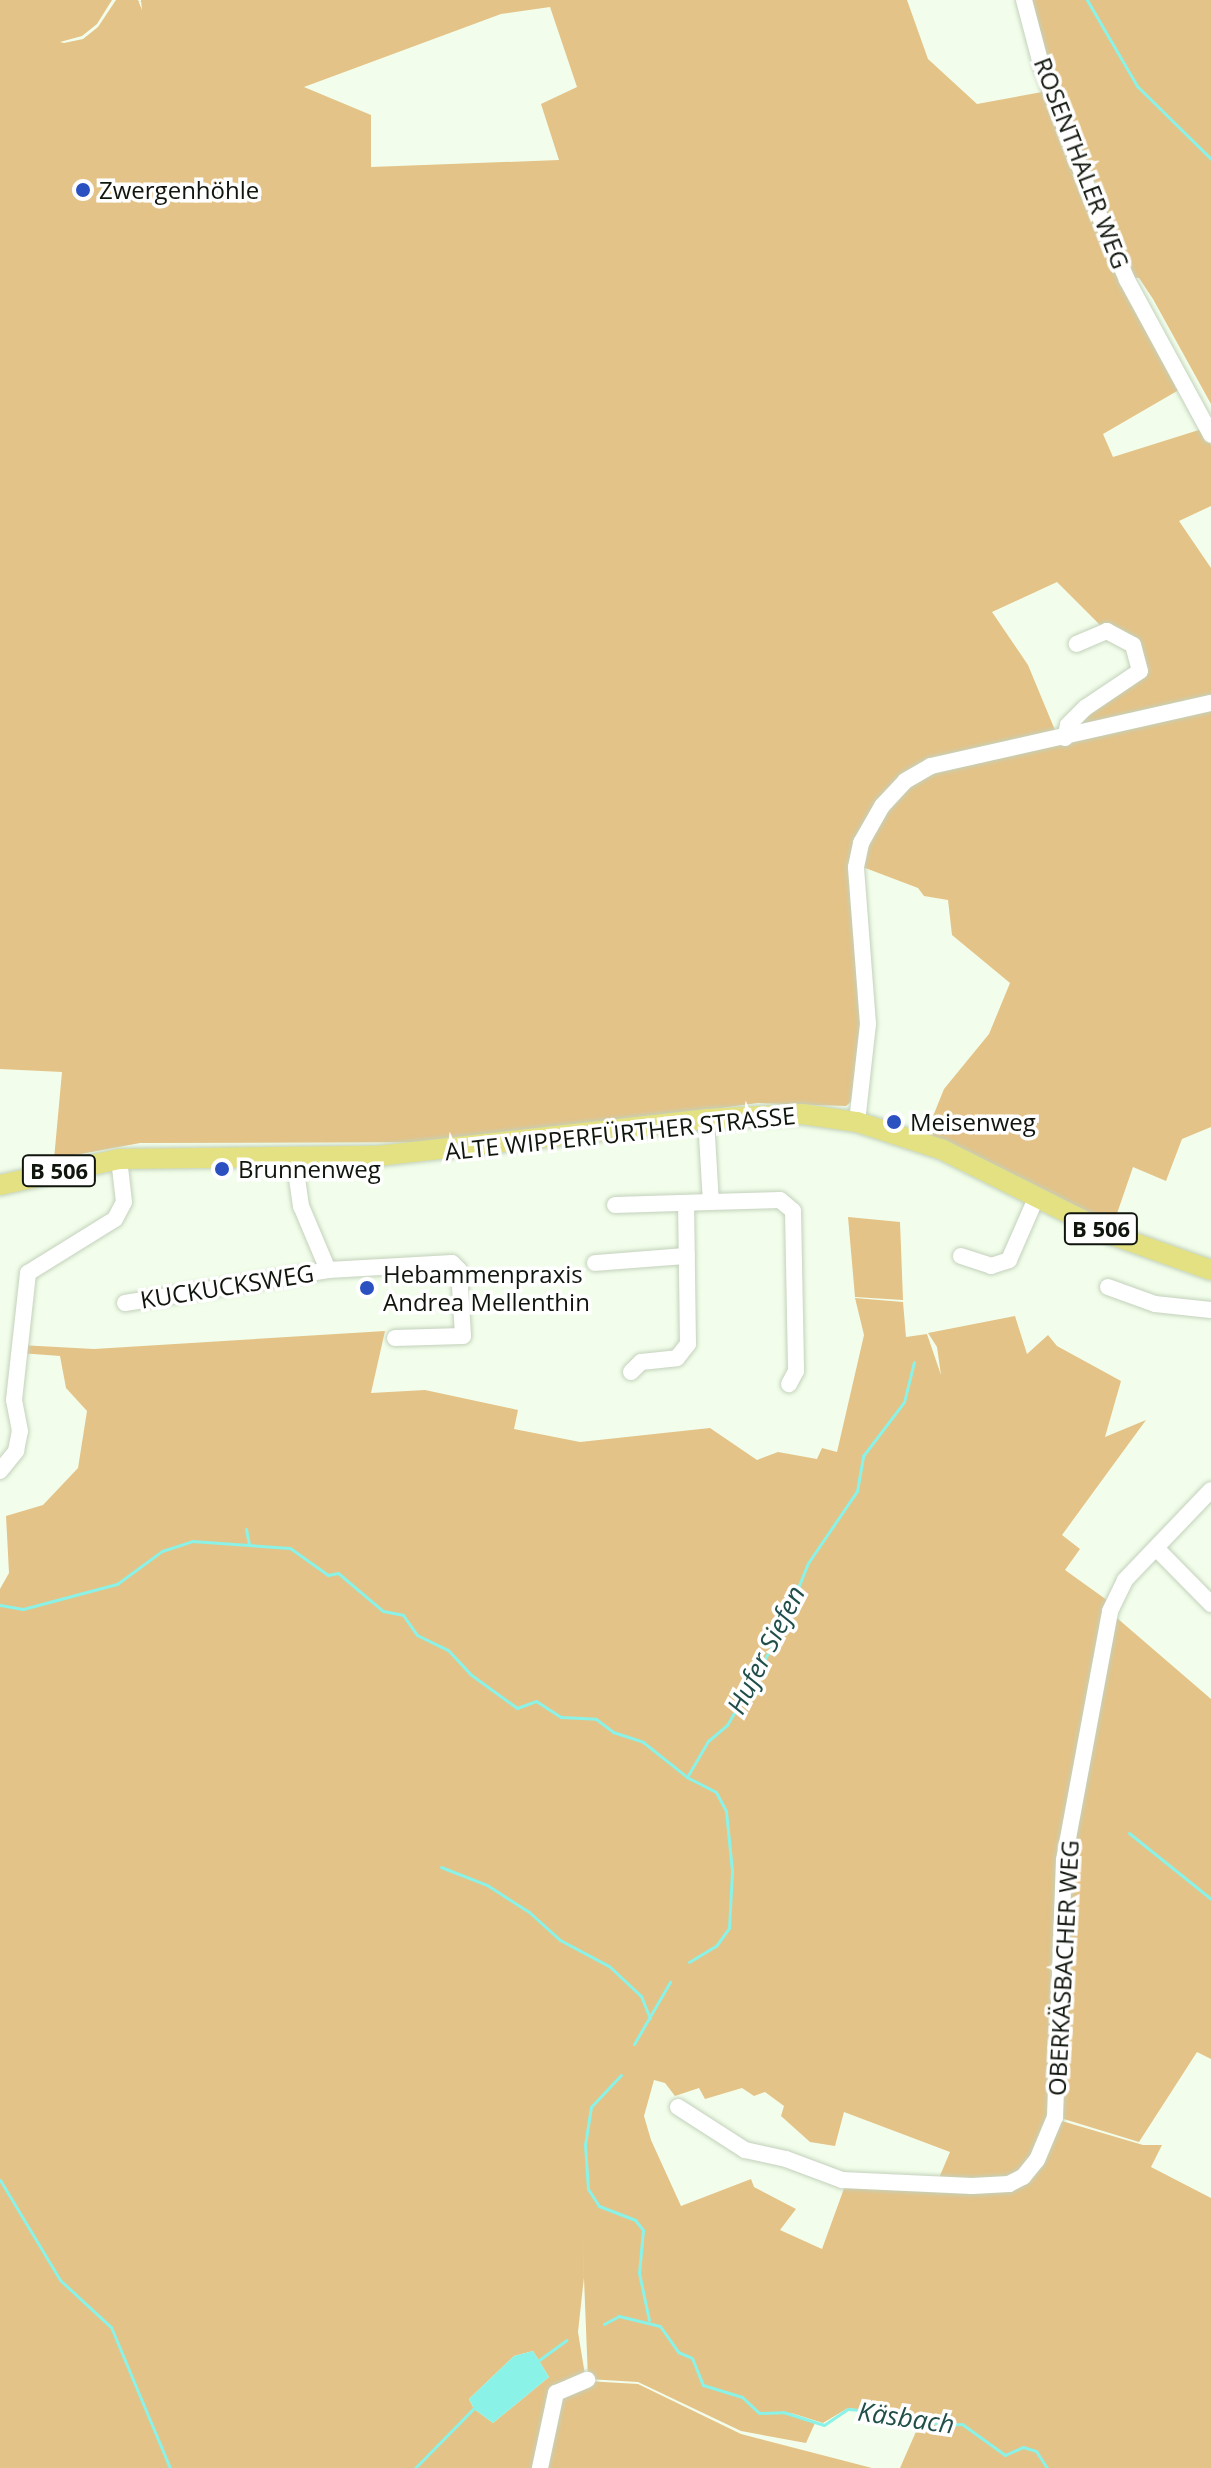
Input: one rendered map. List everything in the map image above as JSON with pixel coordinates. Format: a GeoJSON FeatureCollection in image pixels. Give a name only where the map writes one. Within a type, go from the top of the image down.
{"type":"FeatureCollection","features":[{"type":"Feature","properties":{"kind":"main road","name":"ALTE WIPPERFÜRTHER STRASSE"},"geometry":{"type":"LineString","coordinates":[[0,1185],[119,1159],[294,1158],[477,1148],[706,1119],[802,1114],[857,1122],[943,1150],[1112,1235],[1211,1270]]}},
{"type":"Feature","properties":{"kind":"street","name":"ROSENTHALER WEG"},"geometry":{"type":"LineString","coordinates":[[1024,0],[1071,150],[1127,280],[1211,435]]}},
{"type":"Feature","properties":{"kind":"street"},"geometry":{"type":"LineString","coordinates":[[1065,738],[1068,725],[1085,708],[1140,671],[1133,645],[1107,631],[1077,644]]}},
{"type":"Feature","properties":{"kind":"street"},"geometry":{"type":"LineString","coordinates":[[857,1122],[868,1024],[856,879],[861,843],[882,806],[905,781],[931,766],[1211,703]]}},
{"type":"Feature","properties":{"kind":"street"},"geometry":{"type":"LineString","coordinates":[[706,1119],[711,1202]]}},
{"type":"Feature","properties":{"kind":"street"},"geometry":{"type":"LineString","coordinates":[[294,1158],[301,1206],[328,1270]]}},
{"type":"Feature","properties":{"kind":"street"},"geometry":{"type":"LineString","coordinates":[[0,1471],[16,1451],[20,1431],[14,1400],[28,1273],[115,1219],[124,1202],[119,1159]]}},
{"type":"Feature","properties":{"kind":"street"},"geometry":{"type":"LineString","coordinates":[[961,1256],[991,1266],[1009,1260],[1037,1196]]}},
{"type":"Feature","properties":{"kind":"street"},"geometry":{"type":"LineString","coordinates":[[615,1205],[686,1206],[780,1200],[793,1211],[796,1371],[789,1384]]}},
{"type":"Feature","properties":{"kind":"street"},"geometry":{"type":"LineString","coordinates":[[631,1372],[641,1362],[677,1358],[688,1344],[686,1206]]}},
{"type":"Feature","properties":{"kind":"street"},"geometry":{"type":"LineString","coordinates":[[595,1263],[687,1256]]}},
{"type":"Feature","properties":{"kind":"street","name":"KUCKUCKSWEG"},"geometry":{"type":"LineString","coordinates":[[125,1303],[328,1270],[452,1263],[459,1270],[463,1336],[395,1338]]}},
{"type":"Feature","properties":{"kind":"street"},"geometry":{"type":"LineString","coordinates":[[1108,1287],[1155,1304],[1211,1310]]}},
{"type":"Feature","properties":{"kind":"street","name":"OBERKÄSBACHER WEG"},"geometry":{"type":"LineString","coordinates":[[678,2107],[745,2150],[786,2159],[842,2180],[915,2185],[1009,2184],[1037,2160],[1055,2117],[1064,1860],[1103,1640],[1125,1580],[1158,1550],[1211,1490]]}},
{"type":"Feature","properties":{"kind":"street"},"geometry":{"type":"LineString","coordinates":[[1158,1550],[1211,1604]]}},
{"type":"Feature","properties":{"kind":"street"},"geometry":{"type":"LineString","coordinates":[[540,2468],[556,2393],[587,2380]]}},
{"type":"Feature","properties":{"kind":"shaded area"},"geometry":{"type":"Polygon","coordinates":[[[0,0],[112,0],[97,24],[82,36],[60,42],[64,43],[83,39],[98,27],[116,0],[138,0],[142,10],[141,0],[907,0],[928,59],[977,104],[1042,92],[1123,281],[1184,387],[1103,434],[1113,457],[1202,429],[1211,445],[1211,506],[1179,521],[1211,568],[1211,1127],[1182,1139],[1166,1181],[1133,1167],[1112,1228],[925,1136],[944,1089],[989,1034],[1010,983],[952,935],[948,900],[924,896],[918,888],[860,866],[884,811],[908,785],[932,771],[1065,739],[1069,726],[1085,709],[1142,672],[1134,643],[1105,630],[1057,582],[992,612],[1028,665],[1057,735],[929,763],[902,779],[876,805],[856,841],[850,868],[851,906],[864,1024],[854,1099],[846,1106],[758,1103],[464,1142],[140,1143],[54,1159],[62,1072],[0,1069],[0,0]],[[550,7],[501,14],[304,87],[371,115],[371,167],[559,160],[541,104],[577,87],[550,7]]]}},
{"type":"Feature","properties":{"kind":"shaded area"},"geometry":{"type":"Polygon","coordinates":[[[1026,0],[1211,0],[1211,404],[1153,299],[1139,278],[1129,277],[1074,151],[1026,0]]]}},
{"type":"Feature","properties":{"kind":"shaded area"},"geometry":{"type":"Polygon","coordinates":[[[848,1217],[900,1222],[903,1300],[855,1297],[848,1217]]]}},
{"type":"Feature","properties":{"kind":"shaded area"},"geometry":{"type":"Polygon","coordinates":[[[855,1298],[903,1302],[906,1337],[927,1334],[941,1375],[937,1347],[928,1333],[1015,1316],[1027,1354],[1048,1335],[1057,1346],[1121,1381],[1105,1437],[1146,1420],[1062,1535],[1080,1549],[1065,1570],[1111,1603],[1063,1860],[1110,1612],[1211,1699],[1211,2059],[1197,2052],[1139,2142],[1054,2116],[1061,2070],[1062,1883],[1057,2070],[1051,2115],[1021,2175],[1010,2181],[936,2185],[950,2152],[844,2112],[835,2146],[810,2142],[781,2116],[784,2106],[765,2092],[754,2096],[742,2088],[705,2099],[699,2088],[675,2096],[665,2083],[654,2080],[644,2116],[651,2140],[681,2206],[751,2179],[754,2187],[796,2209],[780,2230],[822,2249],[846,2183],[1010,2187],[1025,2179],[1055,2119],[1143,2145],[1162,2145],[1151,2167],[1211,2198],[1211,2468],[900,2468],[922,2418],[848,2408],[823,2423],[788,2412],[815,2423],[806,2443],[741,2431],[638,2382],[588,2379],[584,2277],[578,2332],[586,2381],[638,2384],[741,2434],[872,2468],[0,2468],[0,1589],[9,1573],[6,1516],[43,1505],[78,1468],[87,1411],[66,1388],[60,1356],[20,1353],[20,1345],[94,1349],[385,1331],[371,1393],[425,1390],[518,1410],[514,1429],[580,1442],[710,1428],[757,1460],[778,1452],[817,1459],[822,1448],[837,1452],[864,1335],[855,1298]],[[533,2351],[514,2356],[469,2399],[474,2409],[493,2423],[549,2377],[533,2351]]]}},
{"type":"Feature","properties":{"kind":"water"},"geometry":{"type":"Polygon","coordinates":[[[533,2351],[549,2377],[493,2423],[474,2409],[469,2399],[514,2356],[533,2351]]]}},
{"type":"Feature","properties":{"kind":"waterway"},"geometry":{"type":"LineString","coordinates":[[1087,0],[1137,86],[1211,159]]}},
{"type":"Feature","properties":{"kind":"waterway","name":"Hufer Siefen"},"geometry":{"type":"LineString","coordinates":[[689,1962],[716,1946],[729,1928],[732,1871],[726,1811],[716,1792],[687,1777],[708,1741],[727,1725],[780,1632],[808,1563],[857,1491],[863,1456],[904,1402],[914,1362]]}},
{"type":"Feature","properties":{"kind":"waterway"},"geometry":{"type":"LineString","coordinates":[[246,1529],[249,1545]]}},
{"type":"Feature","properties":{"kind":"waterway"},"geometry":{"type":"LineString","coordinates":[[0,1605],[23,1609],[117,1584],[162,1551],[192,1541],[290,1548],[328,1575],[338,1573],[383,1611],[403,1615],[417,1635],[448,1650],[470,1674],[517,1708],[536,1701],[561,1717],[596,1719],[613,1732],[643,1742],[687,1777]]}},
{"type":"Feature","properties":{"kind":"waterway"},"geometry":{"type":"LineString","coordinates":[[1129,1833],[1211,1899]]}},
{"type":"Feature","properties":{"kind":"waterway"},"geometry":{"type":"LineString","coordinates":[[441,1867],[487,1885],[529,1912],[560,1940],[609,1966],[641,1996],[650,2018]]}},
{"type":"Feature","properties":{"kind":"waterway","name":"Hufer Siefen"},"geometry":{"type":"LineString","coordinates":[[634,2044],[670,1982]]}},
{"type":"Feature","properties":{"kind":"waterway","name":"Hufer Siefen"},"geometry":{"type":"LineString","coordinates":[[621,2075],[591,2107],[585,2145],[588,2189],[599,2206],[635,2220],[643,2230],[639,2273],[649,2320]]}},
{"type":"Feature","properties":{"kind":"waterway"},"geometry":{"type":"LineString","coordinates":[[0,2180],[60,2280],[111,2327],[170,2468]]}},
{"type":"Feature","properties":{"kind":"waterway","name":"Käsbach"},"geometry":{"type":"LineString","coordinates":[[604,2324],[619,2316],[660,2326],[678,2352],[692,2358],[703,2385],[742,2397],[759,2413],[783,2412],[824,2425],[848,2409],[907,2414],[941,2425],[962,2424],[1005,2455],[1023,2447],[1036,2451],[1047,2468]]}},
{"type":"Feature","properties":{"kind":"waterway","name":"Käsbach"},"geometry":{"type":"LineString","coordinates":[[535,2363],[567,2340]]}},
{"type":"Feature","properties":{"kind":"waterway","name":"Käsbach"},"geometry":{"type":"LineString","coordinates":[[415,2468],[474,2408]]}},
{"type":"Feature","properties":{"kind":"place","name":"Zwergenhöhle"},"geometry":{"type":"Point","coordinates":[83,190]}},
{"type":"Feature","properties":{"kind":"place","name":"Meisenweg"},"geometry":{"type":"Point","coordinates":[894,1122]}},
{"type":"Feature","properties":{"kind":"place","name":"Brunnenweg"},"geometry":{"type":"Point","coordinates":[222,1169]}},
{"type":"Feature","properties":{"kind":"place","name":"Hebammenpraxis Andrea Mellenthin"},"geometry":{"type":"Point","coordinates":[367,1288]}}]}
